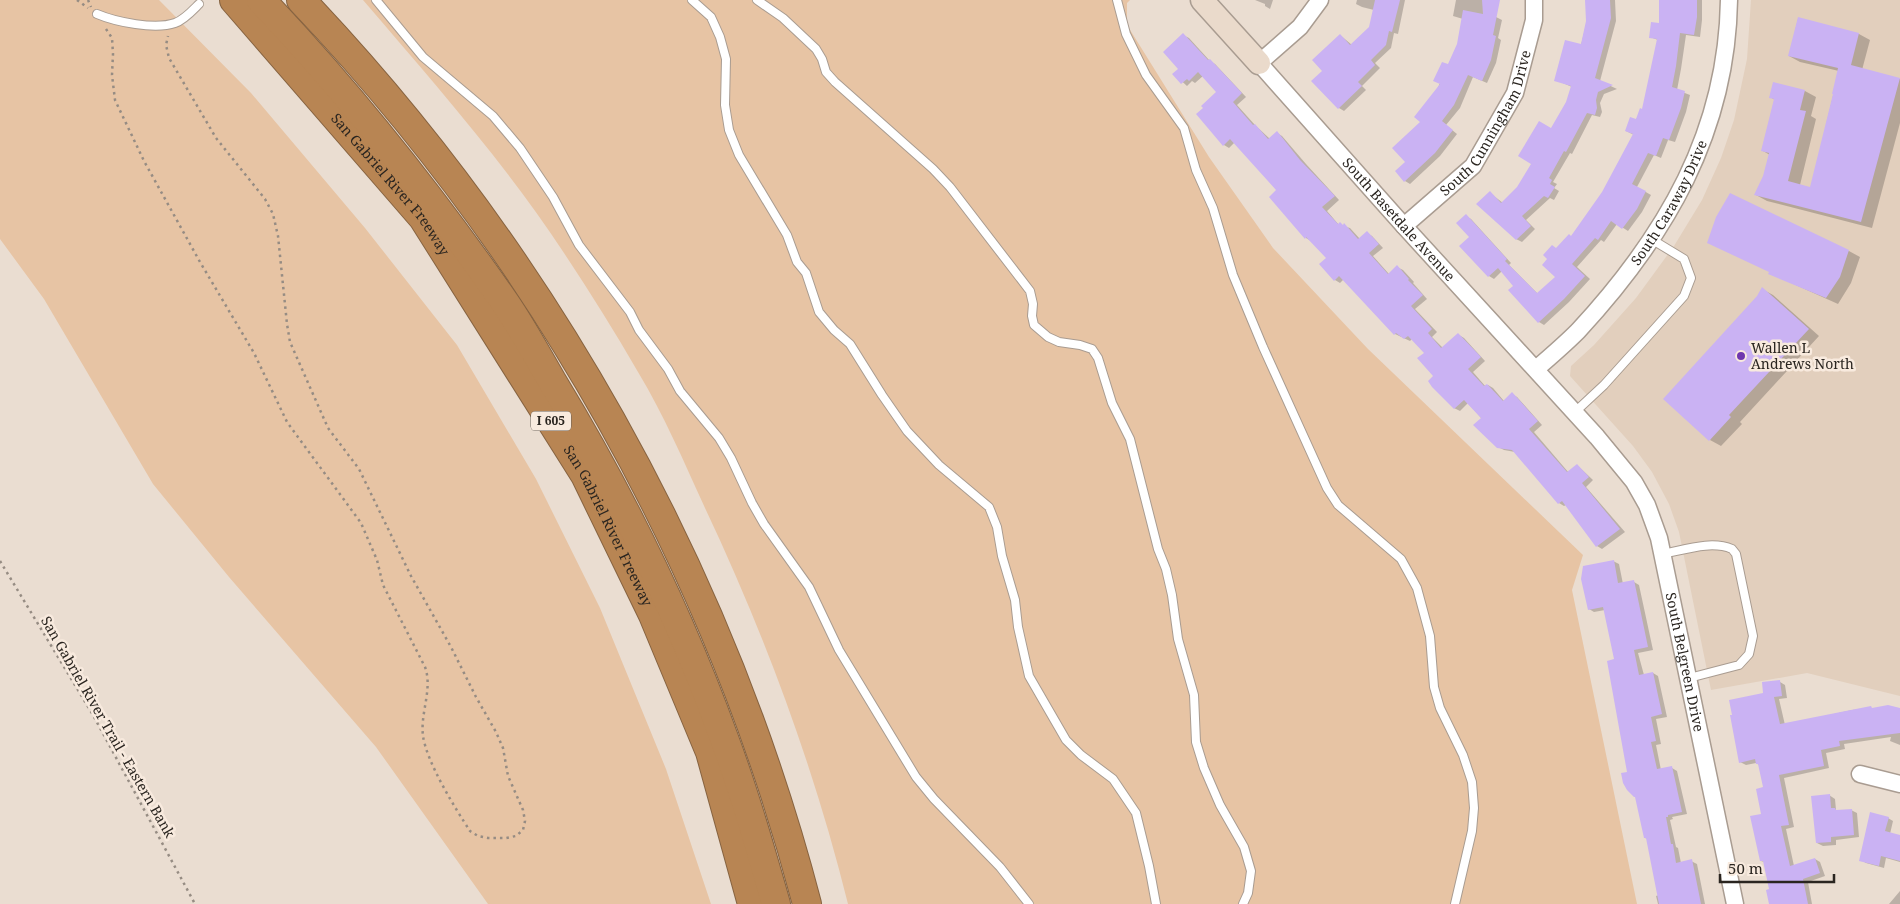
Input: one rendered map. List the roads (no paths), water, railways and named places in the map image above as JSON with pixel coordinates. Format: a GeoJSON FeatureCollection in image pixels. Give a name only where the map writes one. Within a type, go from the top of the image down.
{"type":"FeatureCollection","features":[{"type":"Feature","properties":{"kind":"highway"},"geometry":{"type":"LineString","coordinates":[[280,0],[432,174],[492,258],[578,392],[666,558],[696,629],[732,718],[760,796],[793,904]]}},
{"type":"Feature","properties":{"kind":"highway"},"geometry":{"type":"LineString","coordinates":[[301,0],[408,121],[478,212],[542,306],[606,411],[674,544],[726,660],[769,777],[807,904]]}},
{"type":"Feature","properties":{"kind":"highway"},"geometry":{"type":"LineString","coordinates":[[244,1],[310,52],[393,149],[507,306],[570,411],[619,499],[693,659],[748,810],[776,904]]}},
{"type":"Feature","properties":{"kind":"highway","name":"San Gabriel River Freeway"},"geometry":{"type":"LineString","coordinates":[[244,1],[423,218],[585,475],[653,615],[710,752],[752,904]]}},
{"type":"Feature","properties":{"kind":"street","name":"South Basetdale Avenue"},"geometry":{"type":"LineString","coordinates":[[1202,0],[1404,226],[1597,437]]}},
{"type":"Feature","properties":{"kind":"street"},"geometry":{"type":"LineString","coordinates":[[1259,63],[1300,27],[1320,0]]}},
{"type":"Feature","properties":{"kind":"street","name":"South Cunningham Drive"},"geometry":{"type":"LineString","coordinates":[[1404,226],[1474,166],[1515,92],[1534,20],[1534,0]]}},
{"type":"Feature","properties":{"kind":"street","name":"South Caraway Drive"},"geometry":{"type":"LineString","coordinates":[[1536,369],[1577,332],[1615,288],[1651,239],[1682,189],[1703,143],[1716,101],[1725,58],[1729,0]]}},
{"type":"Feature","properties":{"kind":"street","name":"South Belgreen Drive"},"geometry":{"type":"LineString","coordinates":[[1597,437],[1634,482],[1647,505],[1659,538],[1735,904]]}},
{"type":"Feature","properties":{"kind":"street"},"geometry":{"type":"LineString","coordinates":[[1860,774],[1900,784]]}},
{"type":"Feature","properties":{"kind":"lane"},"geometry":{"type":"LineString","coordinates":[[376,0],[423,57],[493,116],[520,148],[553,197],[579,245],[630,312],[639,330],[668,369],[680,391],[719,438],[764,524],[809,587],[839,650],[916,777],[934,799],[1000,867],[1028,904]]}},
{"type":"Feature","properties":{"kind":"lane"},"geometry":{"type":"LineString","coordinates":[[692,0],[711,17],[720,37],[726,59],[725,104],[729,130],[739,155],[787,235],[797,262],[806,273],[820,312],[834,330],[850,344],[907,431],[939,465],[989,508],[997,527],[1002,556],[1015,600],[1018,627],[1029,676],[1066,740],[1081,756],[1113,779],[1136,814],[1156,904]]}},
{"type":"Feature","properties":{"kind":"lane"},"geometry":{"type":"LineString","coordinates":[[757,0],[783,18],[816,49],[822,59],[826,72],[835,82],[933,169],[966,205],[1030,290],[1034,325],[1048,337],[1060,342],[1092,349],[1098,358],[1112,403],[1130,439],[1158,549],[1168,577],[1178,639],[1194,695],[1196,742],[1204,768],[1220,805],[1244,847],[1251,871],[1248,893],[1243,904]]}},
{"type":"Feature","properties":{"kind":"lane"},"geometry":{"type":"LineString","coordinates":[[1117,0],[1126,34],[1146,75],[1184,128],[1196,170],[1212,208],[1233,275],[1327,488],[1338,506],[1400,559],[1417,588],[1430,636],[1434,687],[1440,708],[1463,755],[1472,782],[1474,808],[1472,831],[1455,904]]}},
{"type":"Feature","properties":{"kind":"lane"},"geometry":{"type":"LineString","coordinates":[[97,14],[107,18],[147,25],[174,24],[182,20],[200,4]]}},
{"type":"Feature","properties":{"kind":"lane"},"geometry":{"type":"LineString","coordinates":[[1575,412],[1604,385],[1684,296],[1691,278],[1684,259],[1651,239]]}},
{"type":"Feature","properties":{"kind":"lane"},"geometry":{"type":"LineString","coordinates":[[1662,554],[1700,546],[1718,546],[1732,549],[1736,554],[1753,636],[1749,654],[1740,665],[1689,678]]}},
{"type":"Feature","properties":{"kind":"place","name":"Wallen L Andrews North"},"geometry":{"type":"Point","coordinates":[1741,356]}}]}
